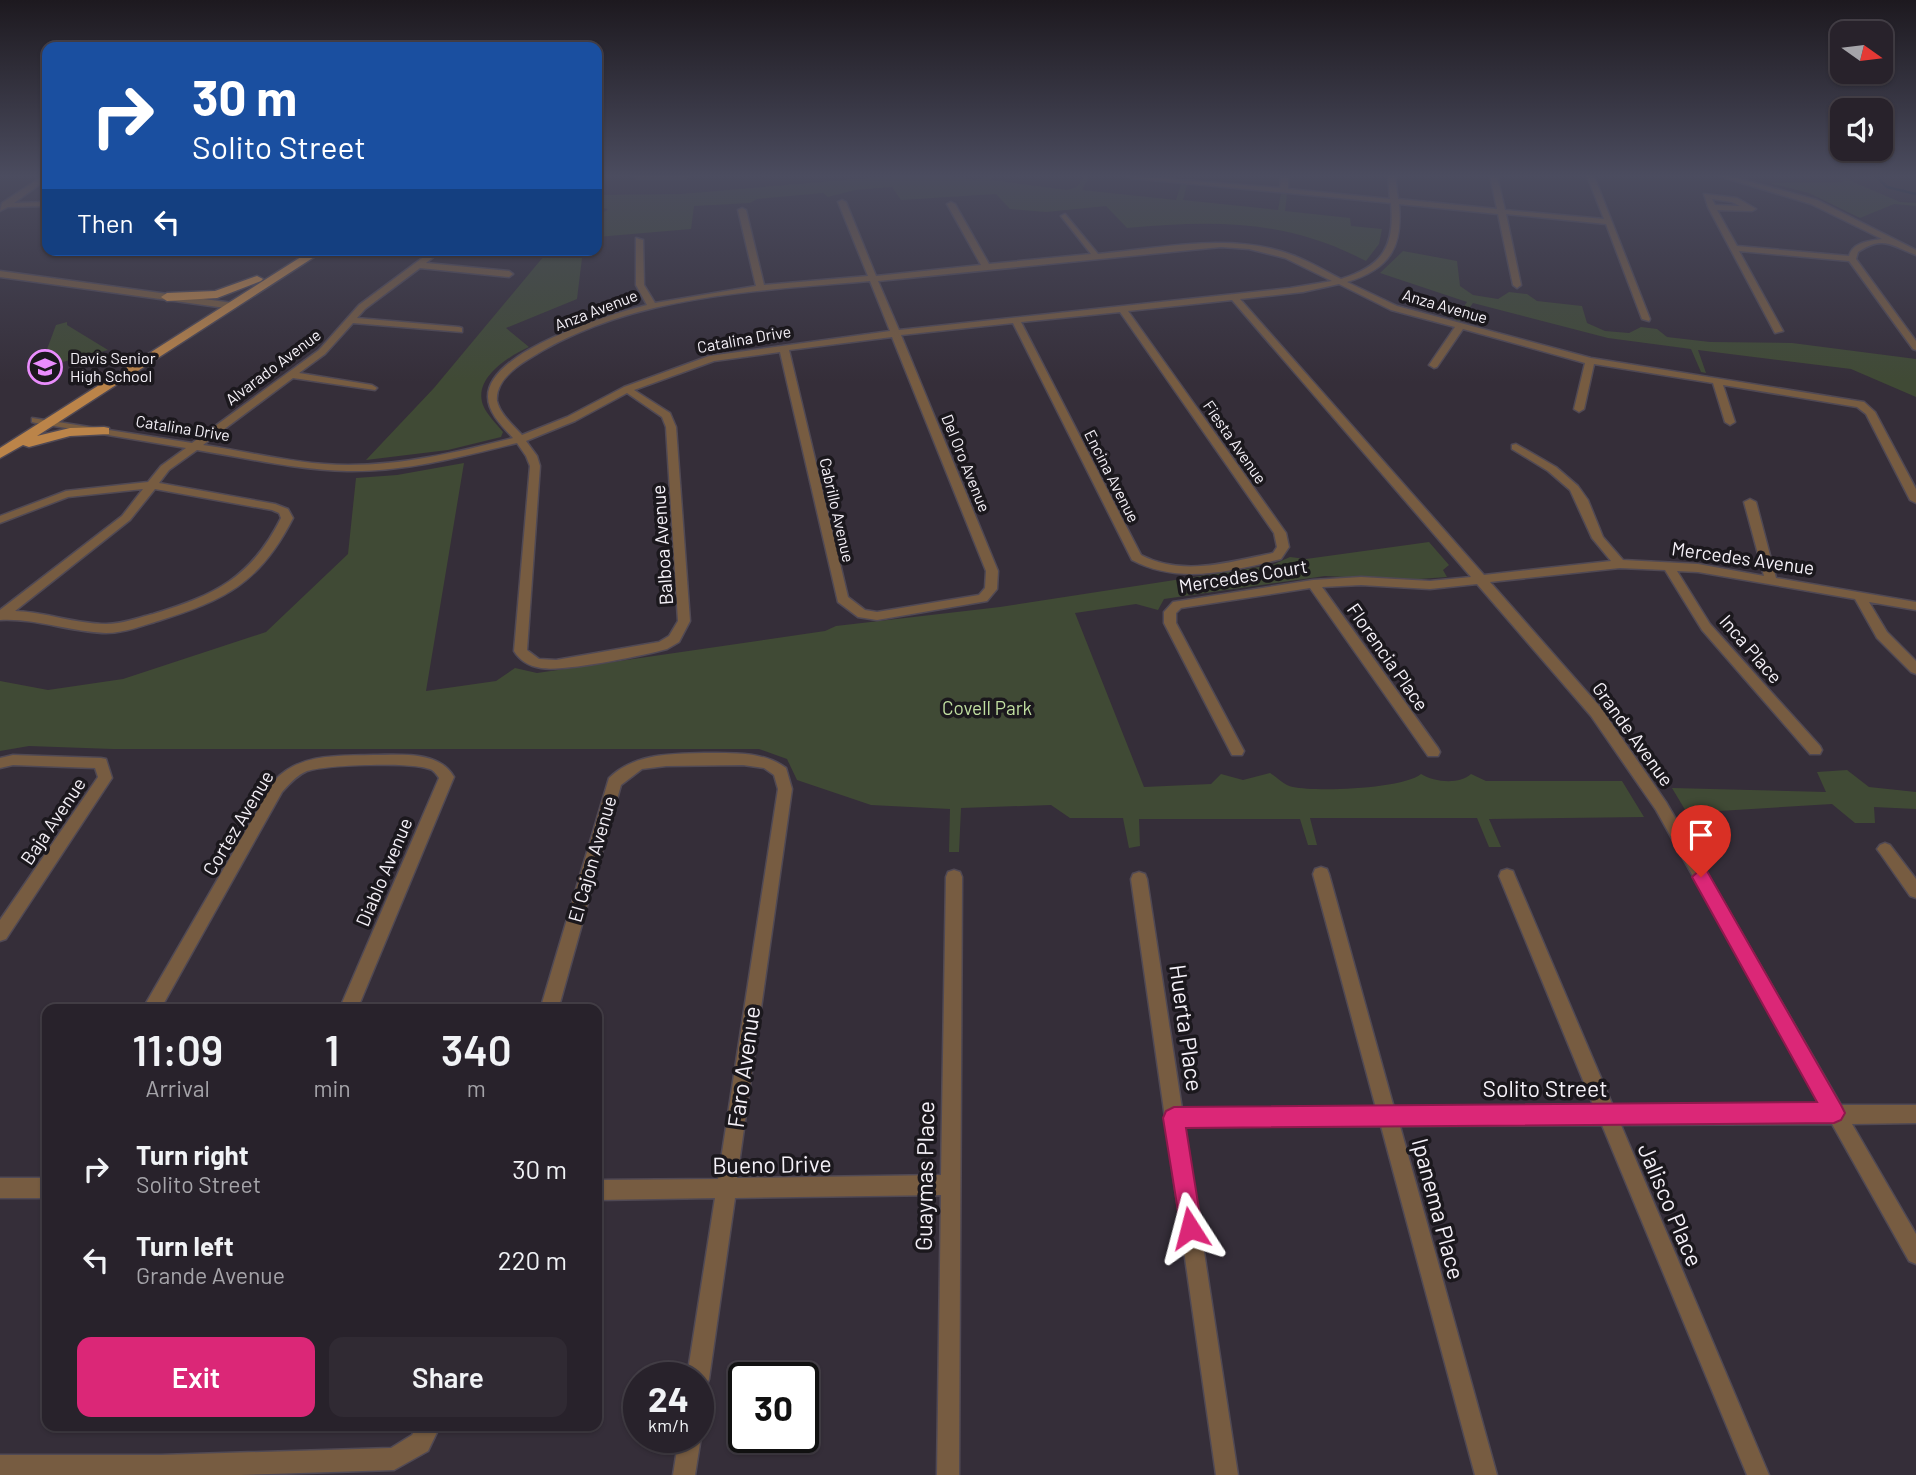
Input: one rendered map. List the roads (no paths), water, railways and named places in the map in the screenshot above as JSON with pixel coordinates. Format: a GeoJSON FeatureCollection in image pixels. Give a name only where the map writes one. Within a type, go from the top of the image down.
{"type":"FeatureCollection","features":[{"type":"Feature","properties":{"kind":"main road"},"geometry":{"type":"LineString","coordinates":[[0,456],[43,421],[175,331],[295,256]]}},
{"type":"Feature","properties":{"kind":"main road"},"geometry":{"type":"LineString","coordinates":[[0,442],[112,382],[311,256]]}},
{"type":"Feature","properties":{"kind":"main road"},"geometry":{"type":"LineString","coordinates":[[167,297],[217,294],[264,276]]}},
{"type":"Feature","properties":{"kind":"main road"},"geometry":{"type":"LineString","coordinates":[[167,297],[190,309],[186,321],[175,331]]}},
{"type":"Feature","properties":{"kind":"main road"},"geometry":{"type":"LineString","coordinates":[[104,431],[88,421],[84,414],[94,398],[112,382]]}},
{"type":"Feature","properties":{"kind":"main road"},"geometry":{"type":"LineString","coordinates":[[0,456],[47,437],[104,431]]}},
{"type":"Feature","properties":{"kind":"street"},"geometry":{"type":"LineString","coordinates":[[639,245],[640,285],[652,306]]}},
{"type":"Feature","properties":{"kind":"street"},"geometry":{"type":"LineString","coordinates":[[750,245],[761,289]]}},
{"type":"Feature","properties":{"kind":"street","name":"Del Oro Avenue"},"geometry":{"type":"LineString","coordinates":[[859,245],[898,333],[994,580],[991,589],[983,598],[919,609]]}},
{"type":"Feature","properties":{"kind":"street"},"geometry":{"type":"LineString","coordinates":[[974,245],[986,267]]}},
{"type":"Feature","properties":{"kind":"street"},"geometry":{"type":"LineString","coordinates":[[1087,245],[1096,256]]}},
{"type":"Feature","properties":{"kind":"street","name":"Anza Avenue"},"geometry":{"type":"LineString","coordinates":[[556,665],[527,660],[520,651],[535,466],[534,459],[520,439],[493,408],[491,393],[498,378],[517,360],[604,321],[652,306],[761,289],[1221,245],[1249,247],[1288,256],[1338,283],[1394,308],[1590,361],[1860,404],[1870,412],[1916,500]]}},
{"type":"Feature","properties":{"kind":"street","name":"Catalina Drive"},"geometry":{"type":"LineString","coordinates":[[43,421],[296,463],[346,468],[442,459],[520,439],[578,415],[627,389],[712,358],[898,333],[1234,297],[1338,283],[1369,269],[1390,251],[1392,245]]}},
{"type":"Feature","properties":{"kind":"street"},"geometry":{"type":"LineString","coordinates":[[1508,245],[1517,285]]}},
{"type":"Feature","properties":{"kind":"street"},"geometry":{"type":"LineString","coordinates":[[1618,245],[1646,319]]}},
{"type":"Feature","properties":{"kind":"street"},"geometry":{"type":"LineString","coordinates":[[1732,245],[1778,331]]}},
{"type":"Feature","properties":{"kind":"street"},"geometry":{"type":"LineString","coordinates":[[1852,259],[1854,251],[1864,245]]}},
{"type":"Feature","properties":{"kind":"street"},"geometry":{"type":"LineString","coordinates":[[1900,245],[1916,253]]}},
{"type":"Feature","properties":{"kind":"street"},"geometry":{"type":"LineString","coordinates":[[1734,248],[1852,259],[1916,347]]}},
{"type":"Feature","properties":{"kind":"street","name":"Alvarado Avenue"},"geometry":{"type":"LineString","coordinates":[[0,616],[105,537],[143,500],[165,468],[330,345],[362,307],[431,256]]}},
{"type":"Feature","properties":{"kind":"street"},"geometry":{"type":"LineString","coordinates":[[419,265],[509,274]]}},
{"type":"Feature","properties":{"kind":"street"},"geometry":{"type":"LineString","coordinates":[[0,274],[233,306]]}},
{"type":"Feature","properties":{"kind":"street","name":"Grande Avenue"},"geometry":{"type":"LineString","coordinates":[[1234,297],[1596,712],[1629,757],[1661,806],[1916,1254]]}},
{"type":"Feature","properties":{"kind":"street","name":"Fiesta Avenue"},"geometry":{"type":"LineString","coordinates":[[1122,309],[1280,533],[1283,547],[1277,556],[1231,565]]}},
{"type":"Feature","properties":{"kind":"street"},"geometry":{"type":"LineString","coordinates":[[351,320],[459,330]]}},
{"type":"Feature","properties":{"kind":"street","name":"Encina Avenue"},"geometry":{"type":"LineString","coordinates":[[1016,321],[1136,557],[1163,571],[1231,565]]}},
{"type":"Feature","properties":{"kind":"street"},"geometry":{"type":"LineString","coordinates":[[1434,365],[1461,327]]}},
{"type":"Feature","properties":{"kind":"street","name":"Cabrillo Avenue"},"geometry":{"type":"LineString","coordinates":[[784,347],[842,599],[862,614],[877,616],[919,609]]}},
{"type":"Feature","properties":{"kind":"street"},"geometry":{"type":"LineString","coordinates":[[1579,409],[1590,361]]}},
{"type":"Feature","properties":{"kind":"street"},"geometry":{"type":"LineString","coordinates":[[291,375],[372,388]]}},
{"type":"Feature","properties":{"kind":"street"},"geometry":{"type":"LineString","coordinates":[[1717,381],[1730,422]]}},
{"type":"Feature","properties":{"kind":"street","name":"Balboa Avenue"},"geometry":{"type":"LineString","coordinates":[[556,665],[662,646],[674,639],[684,621],[671,427],[666,415],[627,389]]}},
{"type":"Feature","properties":{"kind":"street"},"geometry":{"type":"LineString","coordinates":[[1516,447],[1552,469],[1574,488],[1598,538],[1620,564]]}},
{"type":"Feature","properties":{"kind":"street"},"geometry":{"type":"LineString","coordinates":[[0,520],[66,494],[152,485],[275,507],[284,511],[288,518],[270,548],[247,574],[219,596],[202,604],[109,629],[21,614],[0,616]]}},
{"type":"Feature","properties":{"kind":"street"},"geometry":{"type":"LineString","coordinates":[[1750,502],[1771,580]]}},
{"type":"Feature","properties":{"kind":"street","name":"Mercedes Avenue"},"geometry":{"type":"LineString","coordinates":[[1480,580],[1620,564],[1668,566],[1771,580],[1916,606]]}},
{"type":"Feature","properties":{"kind":"street","name":"Inca Place"},"geometry":{"type":"LineString","coordinates":[[1668,566],[1706,627],[1815,750]]}},
{"type":"Feature","properties":{"kind":"street","name":"Mercedes Court"},"geometry":{"type":"LineString","coordinates":[[1237,751],[1170,623],[1170,612],[1185,602],[1313,584],[1361,581],[1430,585],[1480,580]]}},
{"type":"Feature","properties":{"kind":"street","name":"Florencia Place"},"geometry":{"type":"LineString","coordinates":[[1313,584],[1433,752]]}},
{"type":"Feature","properties":{"kind":"street"},"geometry":{"type":"LineString","coordinates":[[1860,597],[1882,635],[1916,668]]}},
{"type":"Feature","properties":{"kind":"street","name":"Baja Avenue"},"geometry":{"type":"LineString","coordinates":[[0,763],[13,760],[101,763],[105,778],[0,934]]}},
{"type":"Feature","properties":{"kind":"street","name":"El Cajon Avenue"},"geometry":{"type":"LineString","coordinates":[[551,1004],[614,782],[625,771],[642,763],[663,760],[752,760],[767,763]]}},
{"type":"Feature","properties":{"kind":"street","name":"Cortez Avenue"},"geometry":{"type":"LineString","coordinates":[[154,1004],[277,788],[288,775],[306,766],[348,761],[424,762]]}},
{"type":"Feature","properties":{"kind":"street","name":"Diablo Avenue"},"geometry":{"type":"LineString","coordinates":[[351,1004],[447,777],[438,766],[424,762]]}},
{"type":"Feature","properties":{"kind":"street","name":"Faro Avenue"},"geometry":{"type":"LineString","coordinates":[[701,1362],[785,789],[781,772],[767,763]]}},
{"type":"Feature","properties":{"kind":"street"},"geometry":{"type":"LineString","coordinates":[[1885,849],[1916,891]]}},
{"type":"Feature","properties":{"kind":"street","name":"Ipanema Place"},"geometry":{"type":"LineString","coordinates":[[1321,874],[1486,1475]]}},
{"type":"Feature","properties":{"kind":"street","name":"Jalisco Place"},"geometry":{"type":"LineString","coordinates":[[1507,876],[1758,1475]]}},
{"type":"Feature","properties":{"kind":"street","name":"Guaymas Place"},"geometry":{"type":"LineString","coordinates":[[948,1475],[948,1185],[954,877]]}},
{"type":"Feature","properties":{"kind":"street","name":"Huerta Place"},"geometry":{"type":"LineString","coordinates":[[1139,879],[1227,1475]]}},
{"type":"Feature","properties":{"kind":"street","name":"Solito Street"},"geometry":{"type":"LineString","coordinates":[[1174,1118],[1387,1114],[1916,1114]]}},
{"type":"Feature","properties":{"kind":"street","name":"Bueno Drive"},"geometry":{"type":"LineString","coordinates":[[602,1191],[948,1185]]}},
{"type":"Feature","properties":{"kind":"street"},"geometry":{"type":"LineString","coordinates":[[0,1188],[42,1188]]}},
{"type":"Feature","properties":{"kind":"street"},"geometry":{"type":"LineString","coordinates":[[0,1466],[161,1466],[394,1459],[424,1435]]}},
{"type":"Feature","properties":{"kind":"street"},"geometry":{"type":"LineString","coordinates":[[684,1475],[687,1453]]}},
{"type":"Feature","properties":{"kind":"place","name":"Davis Senior High School"},"geometry":{"type":"Point","coordinates":[45,367]}},
{"type":"Feature","properties":{"kind":"park label","name":"Covell Park"},"geometry":{"type":"Point","coordinates":[987,708]}}]}
